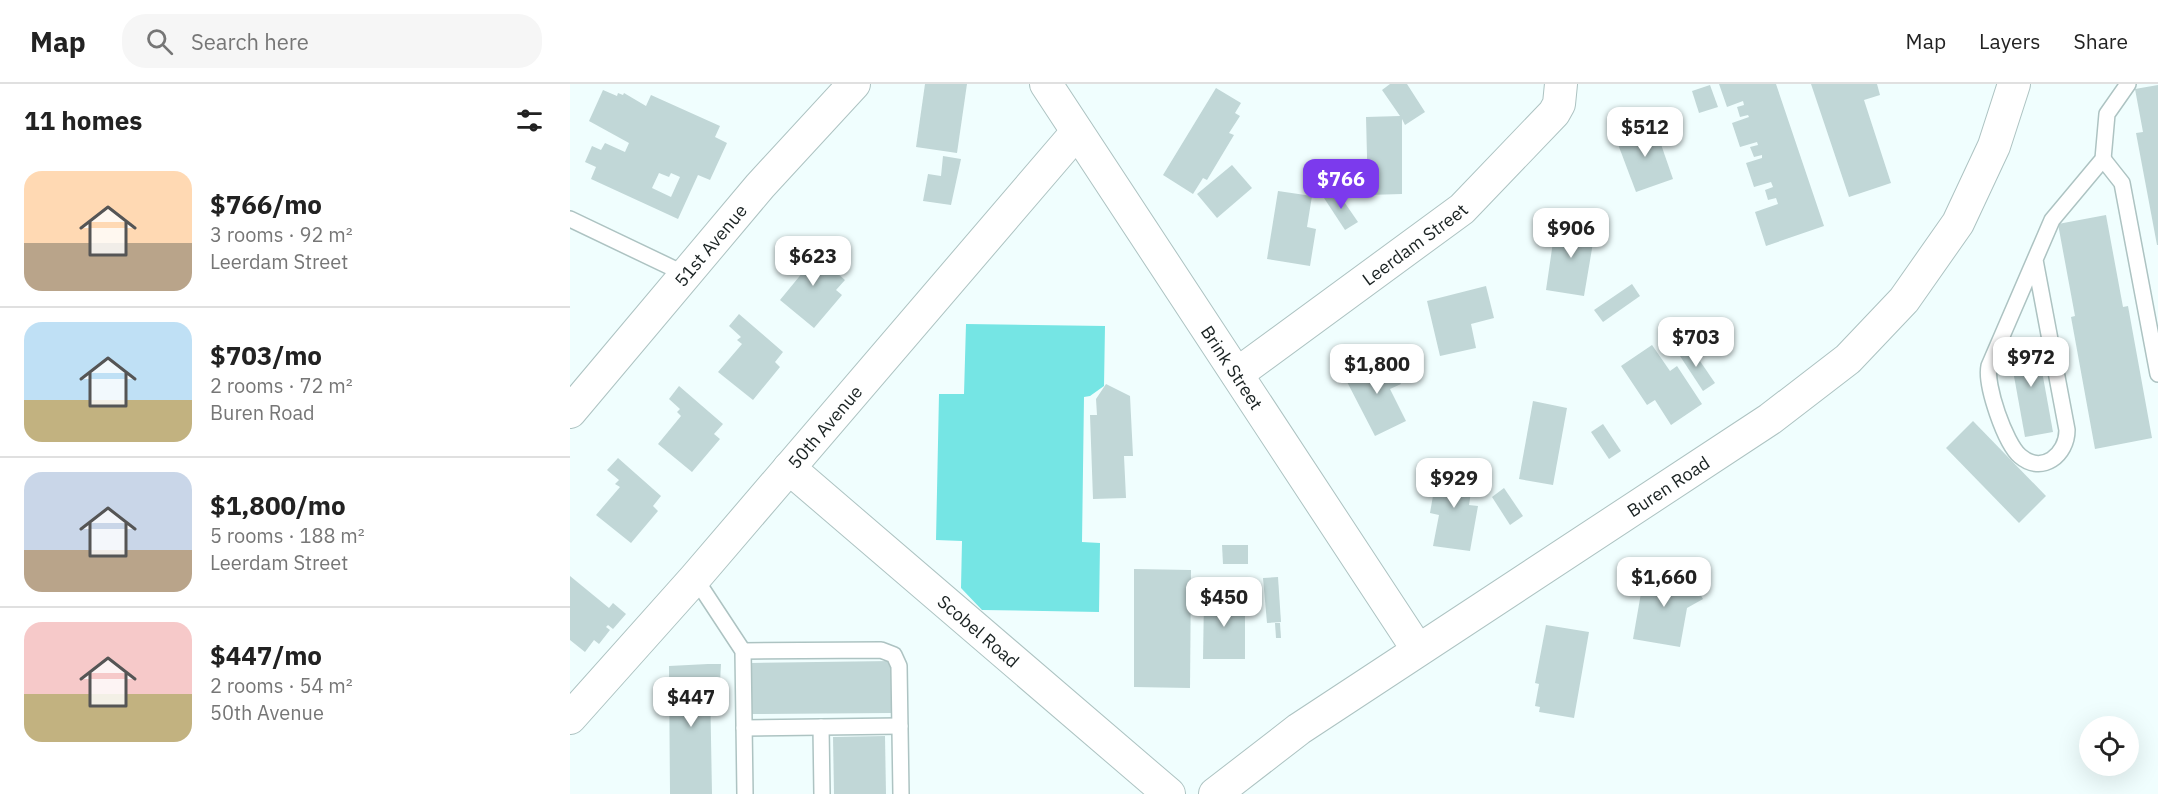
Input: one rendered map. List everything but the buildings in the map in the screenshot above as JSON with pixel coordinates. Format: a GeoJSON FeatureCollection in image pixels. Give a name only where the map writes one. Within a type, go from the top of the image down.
{"type":"FeatureCollection","features":[{"type":"Feature","properties":{"kind":"street","name":"51st Avenue"},"geometry":{"type":"LineString","coordinates":[[570,412],[760,186],[854,84]]}},
{"type":"Feature","properties":{"kind":"street","name":"Brink Street"},"geometry":{"type":"LineString","coordinates":[[1046,84],[1418,650]]}},
{"type":"Feature","properties":{"kind":"street","name":"Leerdam Street"},"geometry":{"type":"LineString","coordinates":[[1236,374],[1462,209],[1554,113],[1559,104],[1561,84]]}},
{"type":"Feature","properties":{"kind":"street","name":"Buren Road"},"geometry":{"type":"LineString","coordinates":[[1215,794],[1299,729],[1770,419],[1848,359],[1904,300],[1958,223],[1994,146],[2014,84]]}},
{"type":"Feature","properties":{"kind":"street","name":"50th Avenue"},"geometry":{"type":"LineString","coordinates":[[570,718],[695,578],[1077,132]]}},
{"type":"Feature","properties":{"kind":"street","name":"Scobel Road"},"geometry":{"type":"LineString","coordinates":[[789,468],[1169,794]]}},
{"type":"Feature","properties":{"kind":"lane"},"geometry":{"type":"LineString","coordinates":[[2035,260],[2067,430],[2067,440],[2060,454],[2039,464],[2024,459],[2013,448],[1991,393],[1987,375],[2035,260],[2052,220],[2103,159],[2107,114],[2128,84]]}},
{"type":"Feature","properties":{"kind":"lane"},"geometry":{"type":"LineString","coordinates":[[2103,159],[2122,183],[2158,374]]}},
{"type":"Feature","properties":{"kind":"lane"},"geometry":{"type":"LineString","coordinates":[[570,219],[685,274]]}},
{"type":"Feature","properties":{"kind":"lane"},"geometry":{"type":"LineString","coordinates":[[695,578],[743,651],[745,794]]}},
{"type":"Feature","properties":{"kind":"lane"},"geometry":{"type":"LineString","coordinates":[[743,651],[889,651],[894,655],[899,666],[901,794]]}},
{"type":"Feature","properties":{"kind":"lane"},"geometry":{"type":"LineString","coordinates":[[744,728],[900,726]]}},
{"type":"Feature","properties":{"kind":"lane"},"geometry":{"type":"LineString","coordinates":[[821,727],[822,794]]}},
{"type":"Feature","properties":{"kind":"shaded area"},"geometry":{"type":"Polygon","coordinates":[[[966,324],[1105,326],[1104,386],[1090,396],[1084,397],[1082,542],[1100,543],[1099,612],[982,610],[961,588],[962,541],[936,540],[939,394],[964,394],[966,324]]]}}]}
